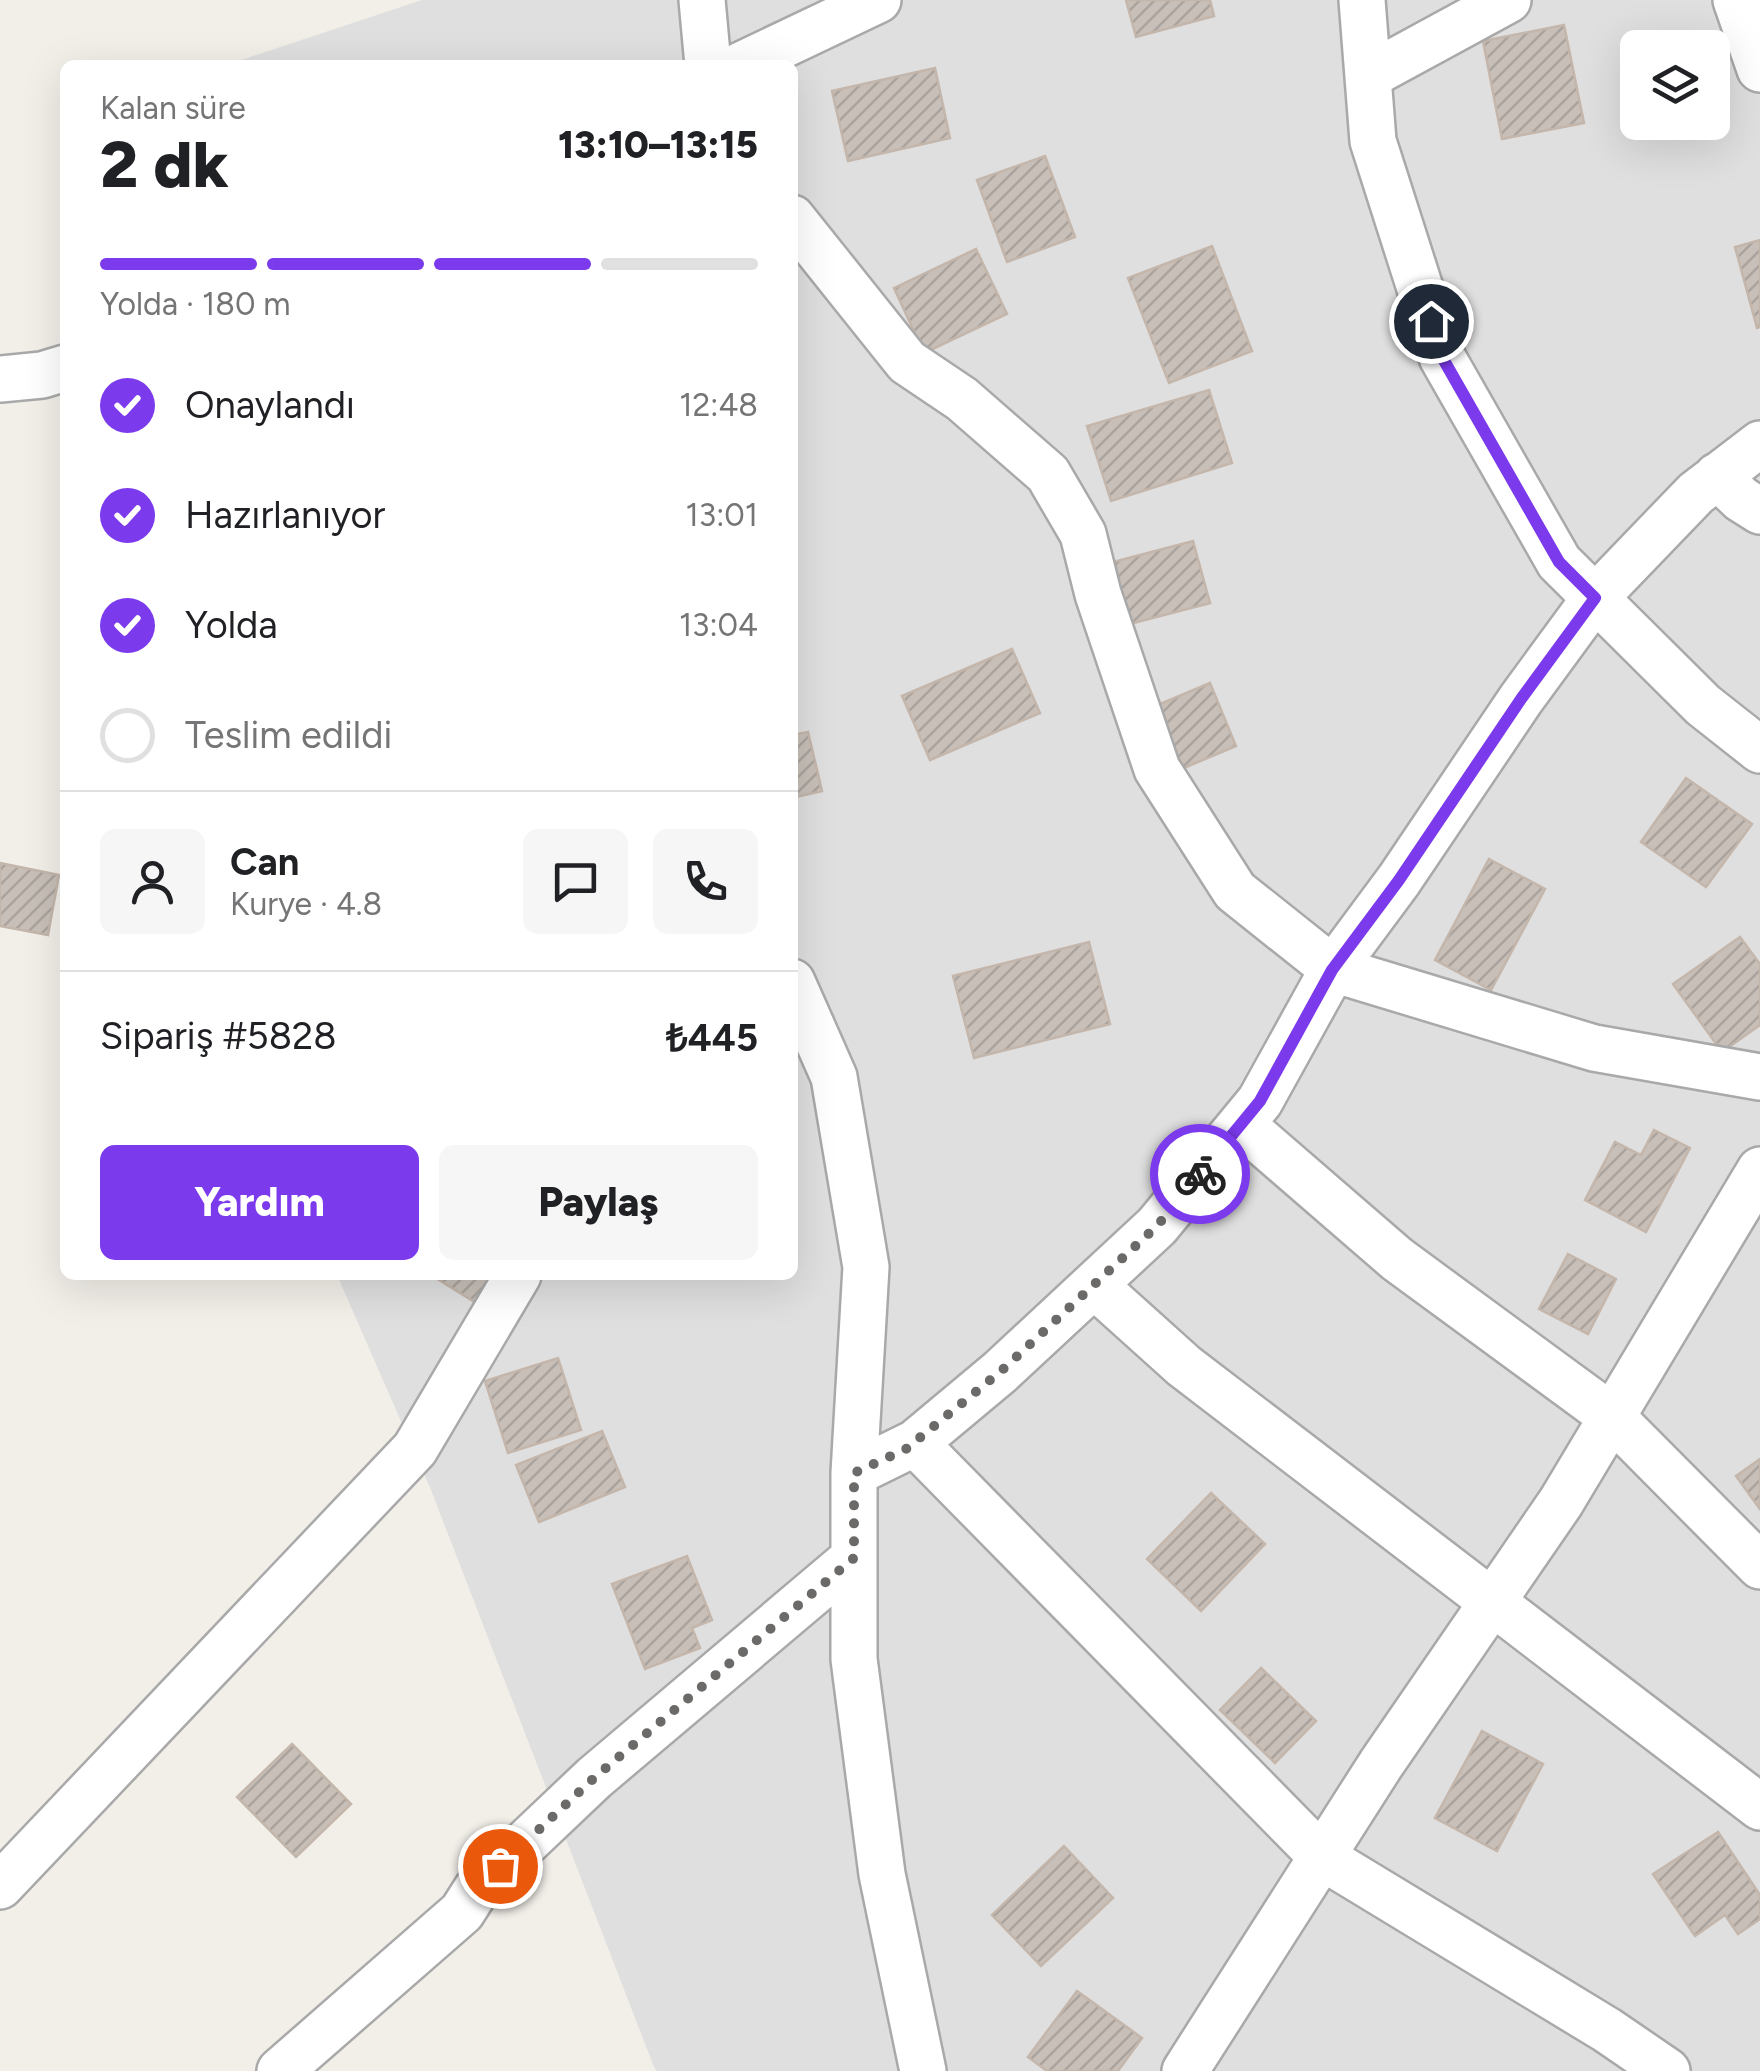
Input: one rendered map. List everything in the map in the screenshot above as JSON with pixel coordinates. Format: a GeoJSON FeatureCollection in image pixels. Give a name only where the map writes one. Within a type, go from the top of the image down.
{"type":"FeatureCollection","features":[{"type":"Feature","properties":{"kind":"street"},"geometry":{"type":"LineString","coordinates":[[702,0],[708,60]]}},
{"type":"Feature","properties":{"kind":"street"},"geometry":{"type":"LineString","coordinates":[[752,60],[878,0]]}},
{"type":"Feature","properties":{"kind":"street"},"geometry":{"type":"LineString","coordinates":[[1362,0],[1373,141],[1442,357],[1559,562],[1703,705],[1760,750]]}},
{"type":"Feature","properties":{"kind":"street"},"geometry":{"type":"LineString","coordinates":[[1370,75],[1508,0]]}},
{"type":"Feature","properties":{"kind":"street"},"geometry":{"type":"LineString","coordinates":[[1736,0],[1760,69]]}},
{"type":"Feature","properties":{"kind":"street"},"geometry":{"type":"LineString","coordinates":[[798,225],[908,362],[962,399],[1048,474],[1083,534],[1098,594],[1157,769],[1235,891],[1332,970],[1594,1048],[1760,1077]]}},
{"type":"Feature","properties":{"kind":"street"},"geometry":{"type":"LineString","coordinates":[[0,379],[60,370]]}},
{"type":"Feature","properties":{"kind":"street"},"geometry":{"type":"LineString","coordinates":[[854,1473],[914,1443],[1000,1372],[1157,1226],[1260,1101],[1332,970],[1595,598],[1696,493],[1760,444]]}},
{"type":"Feature","properties":{"kind":"street"},"geometry":{"type":"LineString","coordinates":[[1717,476],[1760,512]]}},
{"type":"Feature","properties":{"kind":"street"},"geometry":{"type":"LineString","coordinates":[[798,996],[834,1077],[866,1266],[854,1473],[854,1659],[882,1874],[923,2071]]}},
{"type":"Feature","properties":{"kind":"street"},"geometry":{"type":"LineString","coordinates":[[1241,1124],[1398,1259],[1611,1416],[1760,1566]]}},
{"type":"Feature","properties":{"kind":"street"},"geometry":{"type":"LineString","coordinates":[[1185,2071],[1322,1858],[1561,1502],[1760,1170]]}},
{"type":"Feature","properties":{"kind":"street"},"geometry":{"type":"LineString","coordinates":[[0,1886],[415,1449],[515,1280]]}},
{"type":"Feature","properties":{"kind":"street"},"geometry":{"type":"LineString","coordinates":[[1094,1284],[1184,1366],[1340,1489],[1493,1600],[1760,1807]]}},
{"type":"Feature","properties":{"kind":"street"},"geometry":{"type":"LineString","coordinates":[[914,1443],[1322,1858],[1668,2071]]}},
{"type":"Feature","properties":{"kind":"street"},"geometry":{"type":"LineString","coordinates":[[280,2071],[462,1912],[476,1890],[594,1778],[854,1558]]}},
{"type":"Feature","properties":{"kind":"shaded area"},"geometry":{"type":"Polygon","coordinates":[[[422,0],[1760,0],[1760,2071],[657,2071],[431,1490],[339,1280],[798,1280],[798,60],[241,60],[422,0]]]}},
{"type":"Feature","properties":{"kind":"building"},"geometry":{"type":"Polygon","coordinates":[[[1126,0],[1210,0],[1214,16],[1136,37],[1126,0]]]}},
{"type":"Feature","properties":{"kind":"building"},"geometry":{"type":"Polygon","coordinates":[[[1564,25],[1584,123],[1502,139],[1483,41],[1564,25]]]}},
{"type":"Feature","properties":{"kind":"building"},"geometry":{"type":"Polygon","coordinates":[[[935,68],[950,138],[848,161],[832,91],[935,68]]]}},
{"type":"Feature","properties":{"kind":"building"},"geometry":{"type":"Polygon","coordinates":[[[1045,156],[1075,237],[1007,262],[977,180],[1045,156]]]}},
{"type":"Feature","properties":{"kind":"building"},"geometry":{"type":"Polygon","coordinates":[[[1760,240],[1760,327],[1757,328],[1735,247],[1760,240]]]}},
{"type":"Feature","properties":{"kind":"building"},"geometry":{"type":"Polygon","coordinates":[[[1212,246],[1252,351],[1169,383],[1128,278],[1212,246]]]}},
{"type":"Feature","properties":{"kind":"building"},"geometry":{"type":"Polygon","coordinates":[[[976,249],[1007,314],[924,353],[894,288],[976,249]]]}},
{"type":"Feature","properties":{"kind":"building"},"geometry":{"type":"Polygon","coordinates":[[[1209,390],[1232,463],[1111,501],[1087,426],[1209,390]]]}},
{"type":"Feature","properties":{"kind":"building"},"geometry":{"type":"Polygon","coordinates":[[[1193,541],[1210,603],[1122,626],[1106,564],[1193,541]]]}},
{"type":"Feature","properties":{"kind":"building"},"geometry":{"type":"Polygon","coordinates":[[[1012,649],[1040,713],[930,760],[902,696],[1012,649]]]}},
{"type":"Feature","properties":{"kind":"building"},"geometry":{"type":"Polygon","coordinates":[[[1210,683],[1236,746],[1172,773],[1146,710],[1210,683]]]}},
{"type":"Feature","properties":{"kind":"building"},"geometry":{"type":"Polygon","coordinates":[[[808,732],[822,791],[798,797],[798,734],[808,732]]]}},
{"type":"Feature","properties":{"kind":"building"},"geometry":{"type":"Polygon","coordinates":[[[1686,778],[1752,824],[1706,887],[1641,842],[1686,778]]]}},
{"type":"Feature","properties":{"kind":"building"},"geometry":{"type":"Polygon","coordinates":[[[1489,859],[1545,889],[1491,990],[1435,960],[1489,859]]]}},
{"type":"Feature","properties":{"kind":"building"},"geometry":{"type":"Polygon","coordinates":[[[0,863],[59,875],[48,935],[0,926],[0,863]]]}},
{"type":"Feature","properties":{"kind":"building"},"geometry":{"type":"Polygon","coordinates":[[[1740,937],[1760,964],[1760,1025],[1722,1052],[1673,984],[1740,937]]]}},
{"type":"Feature","properties":{"kind":"building"},"geometry":{"type":"Polygon","coordinates":[[[1089,942],[1110,1024],[974,1058],[953,976],[1089,942]]]}},
{"type":"Feature","properties":{"kind":"building"},"geometry":{"type":"Polygon","coordinates":[[[1654,1130],[1690,1148],[1646,1232],[1585,1200],[1615,1142],[1641,1155],[1654,1130]]]}},
{"type":"Feature","properties":{"kind":"building"},"geometry":{"type":"Polygon","coordinates":[[[1568,1254],[1616,1279],[1588,1334],[1539,1309],[1568,1254]]]}},
{"type":"Feature","properties":{"kind":"building"},"geometry":{"type":"Polygon","coordinates":[[[439,1280],[497,1280],[481,1306],[439,1280]]]}},
{"type":"Feature","properties":{"kind":"building"},"geometry":{"type":"Polygon","coordinates":[[[558,1358],[581,1430],[508,1453],[485,1381],[558,1358]]]}},
{"type":"Feature","properties":{"kind":"building"},"geometry":{"type":"Polygon","coordinates":[[[602,1431],[625,1487],[539,1522],[516,1465],[602,1431]]]}},
{"type":"Feature","properties":{"kind":"building"},"geometry":{"type":"Polygon","coordinates":[[[1760,1459],[1760,1509],[1736,1476],[1760,1459]]]}},
{"type":"Feature","properties":{"kind":"building"},"geometry":{"type":"Polygon","coordinates":[[[1211,1493],[1265,1544],[1201,1611],[1147,1559],[1211,1493]]]}},
{"type":"Feature","properties":{"kind":"building"},"geometry":{"type":"Polygon","coordinates":[[[687,1556],[712,1620],[692,1628],[700,1648],[645,1669],[612,1584],[687,1556]]]}},
{"type":"Feature","properties":{"kind":"building"},"geometry":{"type":"Polygon","coordinates":[[[1261,1668],[1316,1721],[1275,1763],[1220,1710],[1261,1668]]]}},
{"type":"Feature","properties":{"kind":"building"},"geometry":{"type":"Polygon","coordinates":[[[1482,1731],[1543,1764],[1497,1851],[1435,1818],[1482,1731]]]}},
{"type":"Feature","properties":{"kind":"building"},"geometry":{"type":"Polygon","coordinates":[[[292,1744],[351,1804],[296,1857],[237,1797],[292,1744]]]}},
{"type":"Feature","properties":{"kind":"building"},"geometry":{"type":"Polygon","coordinates":[[[1718,1832],[1760,1895],[1760,1919],[1738,1934],[1725,1915],[1695,1936],[1653,1874],[1718,1832]]]}},
{"type":"Feature","properties":{"kind":"building"},"geometry":{"type":"Polygon","coordinates":[[[1064,1846],[1113,1898],[1041,1966],[992,1915],[1064,1846]]]}},
{"type":"Feature","properties":{"kind":"building"},"geometry":{"type":"Polygon","coordinates":[[[1077,1991],[1142,2038],[1118,2071],[1047,2071],[1028,2057],[1077,1991]]]}},
{"type":"Feature","properties":{"kind":"way so far"},"geometry":{"type":"LineString","coordinates":[[500,1866],[594,1778],[854,1558],[854,1473],[906,1449],[1000,1372],[1157,1226],[1200,1174]]}},
{"type":"Feature","properties":{"kind":"route"},"geometry":{"type":"LineString","coordinates":[[1200,1174],[1260,1101],[1332,970],[1595,598],[1559,562],[1442,357],[1431,321]]}}]}
